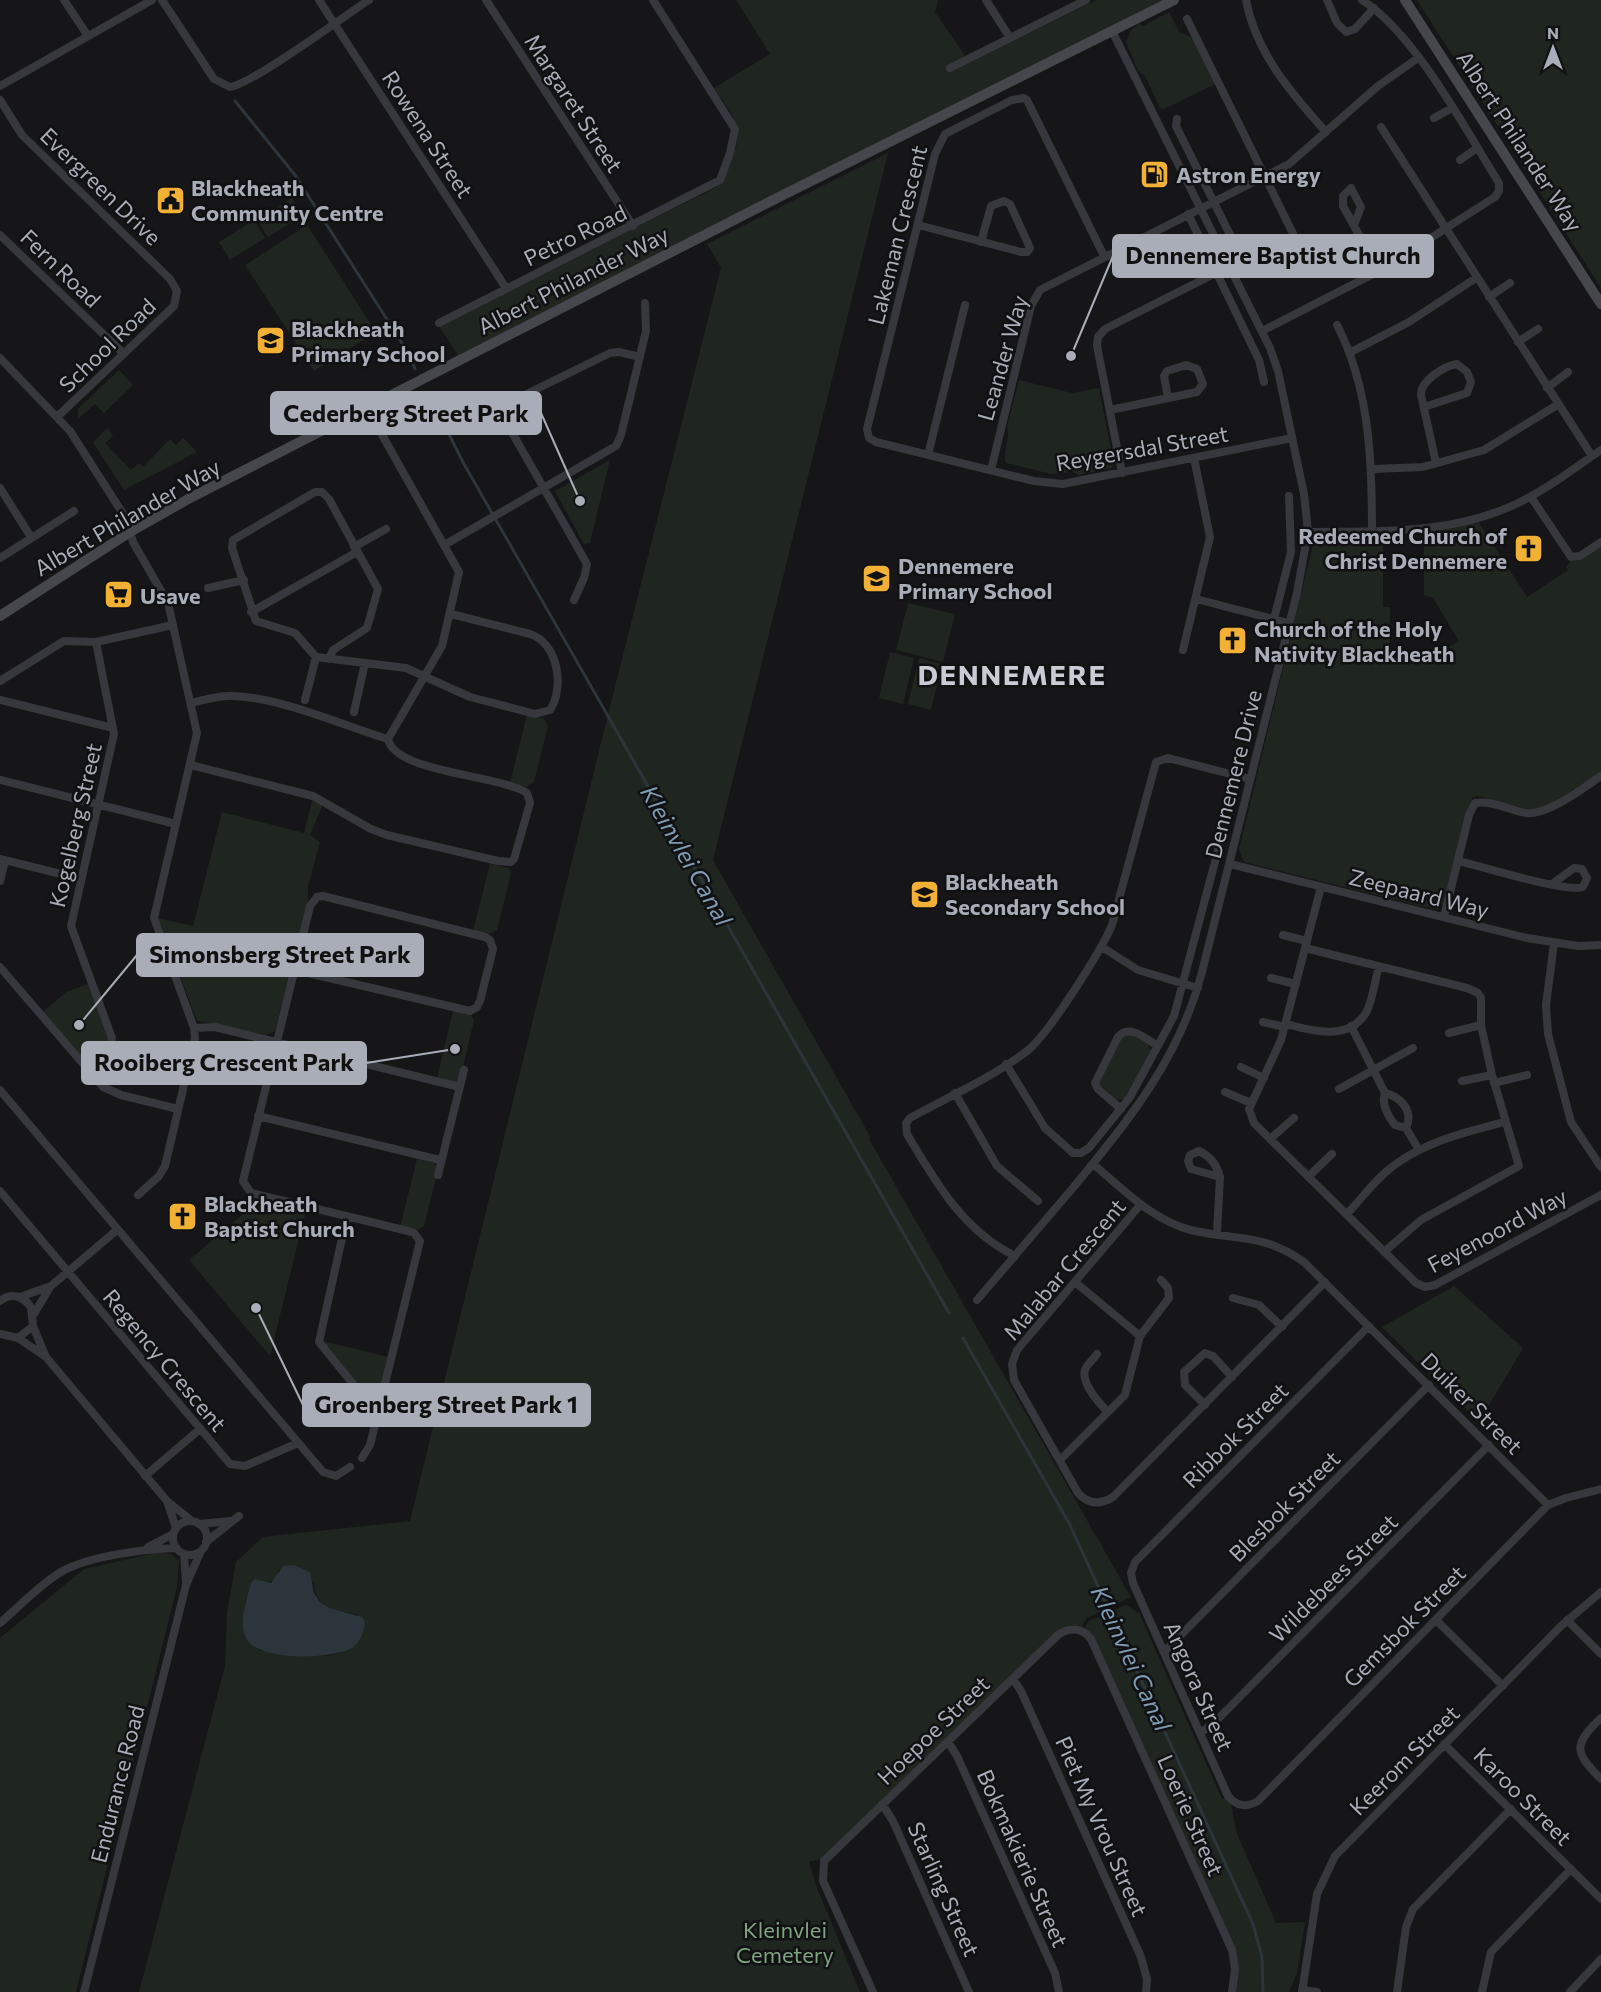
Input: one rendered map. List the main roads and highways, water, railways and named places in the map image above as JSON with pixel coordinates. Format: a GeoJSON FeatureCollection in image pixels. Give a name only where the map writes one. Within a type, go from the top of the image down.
{"type":"FeatureCollection","features":[{"type":"Feature","properties":{"kind":"waterway","name":"Kleinvlei Canal"},"geometry":{"type":"LineString","coordinates":[[235,101],[295,175],[409,354],[415,369]]}},
{"type":"Feature","properties":{"kind":"waterway","name":"Kleinvlei Canal"},"geometry":{"type":"LineString","coordinates":[[429,395],[464,464],[949,1313]]}},
{"type":"Feature","properties":{"kind":"waterway","name":"Kleinvlei Canal"},"geometry":{"type":"LineString","coordinates":[[963,1338],[1069,1523],[1253,1924],[1262,1957],[1263,1992]]}},
{"type":"Feature","properties":{"kind":"place","name":"Astron Energy"},"geometry":{"type":"Point","coordinates":[1155,174]}},
{"type":"Feature","properties":{"kind":"place","name":"Blackheath Community Centre"},"geometry":{"type":"Point","coordinates":[170,200]}},
{"type":"Feature","properties":{"kind":"place","name":"Blackheath Primary School"},"geometry":{"type":"Point","coordinates":[270,341]}},
{"type":"Feature","properties":{"kind":"place","name":"Dennemere Baptist Church"},"geometry":{"type":"Point","coordinates":[1071,356]}},
{"type":"Feature","properties":{"kind":"place","name":"Cederberg Street Park"},"geometry":{"type":"Point","coordinates":[580,501]}},
{"type":"Feature","properties":{"kind":"place","name":"Redeemed Church of Christ Dennemere"},"geometry":{"type":"Point","coordinates":[1528,548]}},
{"type":"Feature","properties":{"kind":"place","name":"Dennemere Primary School"},"geometry":{"type":"Point","coordinates":[877,578]}},
{"type":"Feature","properties":{"kind":"place","name":"Usave"},"geometry":{"type":"Point","coordinates":[119,595]}},
{"type":"Feature","properties":{"kind":"place","name":"Church of the Holy Nativity Blackheath"},"geometry":{"type":"Point","coordinates":[1233,641]}},
{"type":"Feature","properties":{"kind":"place","name":"Blackheath Secondary School"},"geometry":{"type":"Point","coordinates":[924,894]}},
{"type":"Feature","properties":{"kind":"place","name":"Simonsberg Street Park"},"geometry":{"type":"Point","coordinates":[79,1025]}},
{"type":"Feature","properties":{"kind":"place","name":"Rooiberg Crescent Park"},"geometry":{"type":"Point","coordinates":[455,1049]}},
{"type":"Feature","properties":{"kind":"place","name":"Blackheath Baptist Church"},"geometry":{"type":"Point","coordinates":[183,1216]}},
{"type":"Feature","properties":{"kind":"place","name":"Groenberg Street Park 1"},"geometry":{"type":"Point","coordinates":[256,1308]}},
{"type":"Feature","properties":{"kind":"district","name":"DENNEMERE"},"geometry":{"type":"Point","coordinates":[1012,674]}},
{"type":"Feature","properties":{"kind":"park label","name":"Kleinvlei Cemetery"},"geometry":{"type":"Point","coordinates":[785,1942]}}]}
